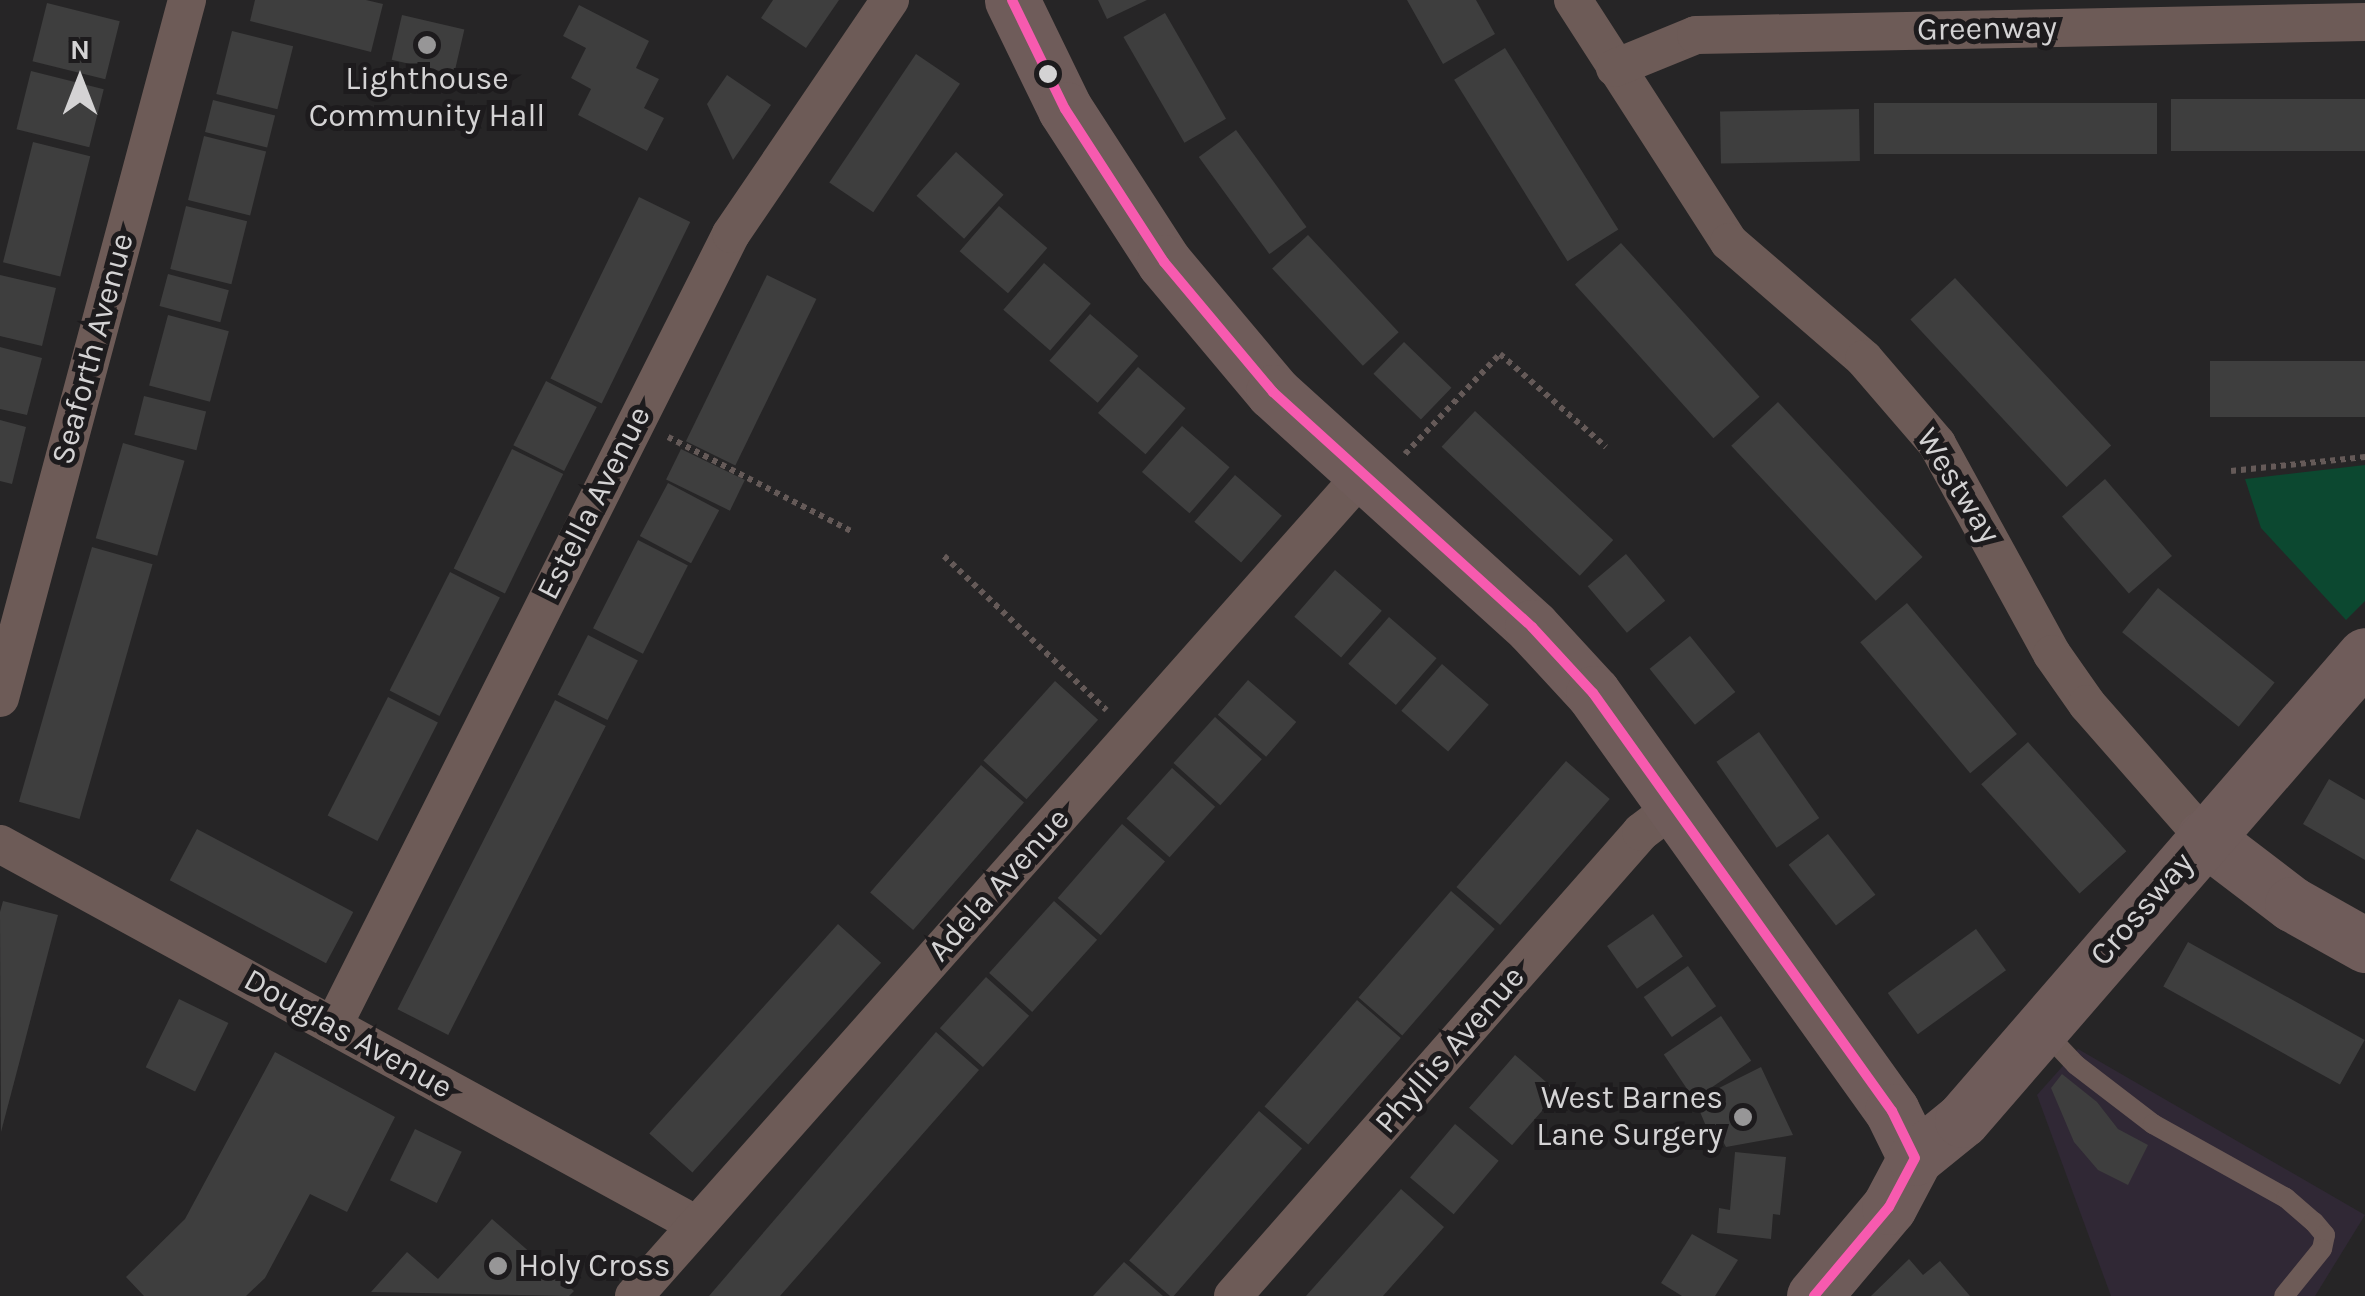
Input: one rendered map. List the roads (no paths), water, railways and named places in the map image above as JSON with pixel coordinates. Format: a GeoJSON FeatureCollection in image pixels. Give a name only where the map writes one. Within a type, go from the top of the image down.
{"type":"FeatureCollection","features":[{"type":"Feature","properties":{"kind":"street","name":"Seaforth Avenue"},"geometry":{"type":"LineString","coordinates":[[0,698],[187,0]]}},
{"type":"Feature","properties":{"kind":"street","name":"Estella Avenue"},"geometry":{"type":"LineString","coordinates":[[332,1026],[731,234],[890,0]]}},
{"type":"Feature","properties":{"kind":"street"},"geometry":{"type":"LineString","coordinates":[[1012,0],[1074,124],[1164,262],[1273,392],[1565,660],[1892,1111],[1915,1158],[1888,1206],[1814,1296]]}},
{"type":"Feature","properties":{"kind":"street","name":"Westway"},"geometry":{"type":"LineString","coordinates":[[1573,0],[1729,242],[1864,359],[1937,444],[2052,654],[2087,704],[2204,837],[2292,904],[2365,946]]}},
{"type":"Feature","properties":{"kind":"street","name":"Greenway"},"geometry":{"type":"LineString","coordinates":[[1615,68],[1696,35],[2365,22]]}},
{"type":"Feature","properties":{"kind":"street","name":"Adela Avenue"},"geometry":{"type":"LineString","coordinates":[[634,1296],[1132,736],[1370,480]]}},
{"type":"Feature","properties":{"kind":"street","name":"Crossway"},"geometry":{"type":"LineString","coordinates":[[1915,1158],[1962,1120],[2365,655]]}},
{"type":"Feature","properties":{"kind":"street","name":"Phyllis Avenue"},"geometry":{"type":"LineString","coordinates":[[1233,1296],[1641,832],[1672,809]]}},
{"type":"Feature","properties":{"kind":"street","name":"Douglas Avenue"},"geometry":{"type":"LineString","coordinates":[[0,844],[696,1225]]}},
{"type":"Feature","properties":{"kind":"lane"},"geometry":{"type":"LineString","coordinates":[[2041,1028],[2076,1066],[2153,1124],[2271,1189],[2314,1222],[2325,1235],[2322,1249],[2284,1296]]}},
{"type":"Feature","properties":{"kind":"place","name":"Lighthouse Community Hall"},"geometry":{"type":"Point","coordinates":[427,45]}},
{"type":"Feature","properties":{"kind":"place","name":"West Barnes Lane Surgery"},"geometry":{"type":"Point","coordinates":[1743,1117]}},
{"type":"Feature","properties":{"kind":"place","name":"Holy Cross"},"geometry":{"type":"Point","coordinates":[498,1266]}}]}
